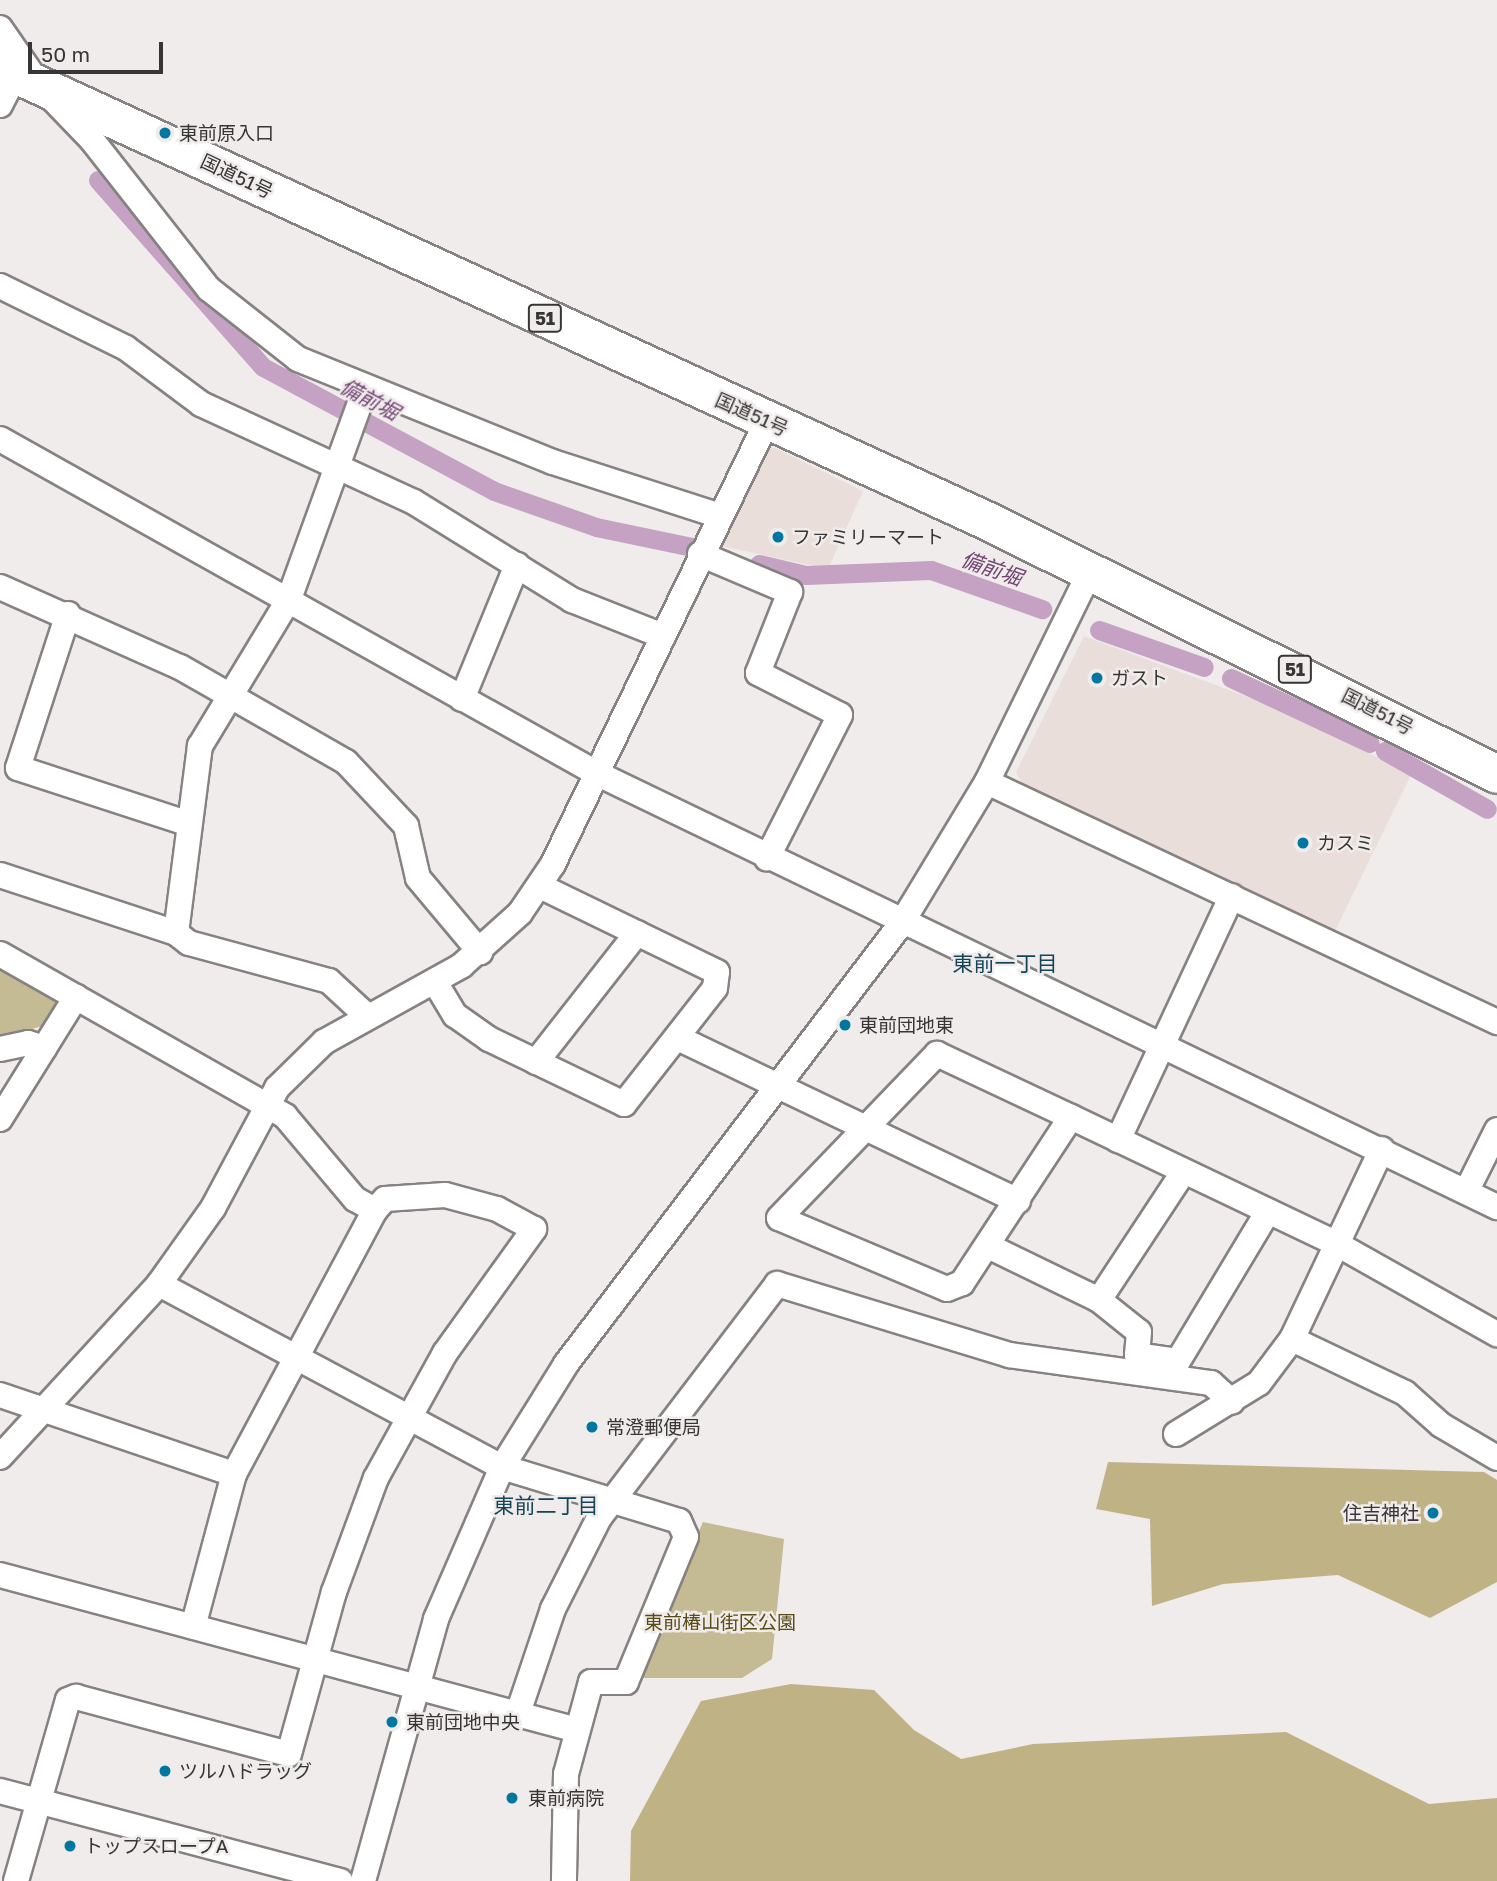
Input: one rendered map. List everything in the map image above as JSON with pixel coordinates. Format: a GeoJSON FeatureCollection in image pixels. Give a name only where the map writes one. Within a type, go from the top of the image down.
{"type":"FeatureCollection","features":[{"type":"Feature","properties":{"kind":"highway","name":"国道51号"},"geometry":{"type":"LineString","coordinates":[[14,83],[767,421],[1090,572],[1497,774]]}},
{"type":"Feature","properties":{"kind":"street"},"geometry":{"type":"LineString","coordinates":[[0,28],[14,83],[92,140],[209,289],[359,407],[663,502],[720,516]]}},
{"type":"Feature","properties":{"kind":"street"},"geometry":{"type":"LineString","coordinates":[[0,286],[126,348],[201,404],[414,502],[572,600],[663,636]]}},
{"type":"Feature","properties":{"kind":"street"},"geometry":{"type":"LineString","coordinates":[[176,933],[200,746],[289,598],[359,407]]}},
{"type":"Feature","properties":{"kind":"street"},"geometry":{"type":"LineString","coordinates":[[0,1457],[159,1284],[213,1208],[267,1106],[324,1042],[435,982],[480,952],[540,886],[598,774],[700,554],[767,421]]}},
{"type":"Feature","properties":{"kind":"street"},"geometry":{"type":"LineString","coordinates":[[0,439],[289,598],[462,699],[598,774],[901,924],[1163,1044],[1467,1190],[1497,1207]]}},
{"type":"Feature","properties":{"kind":"street"},"geometry":{"type":"LineString","coordinates":[[700,554],[790,592],[758,673],[840,715],[766,858]]}},
{"type":"Feature","properties":{"kind":"street"},"geometry":{"type":"LineString","coordinates":[[462,699],[517,565]]}},
{"type":"Feature","properties":{"kind":"street"},"geometry":{"type":"LineString","coordinates":[[363,1881],[449,1579],[502,1467],[566,1364],[901,924],[987,782],[1090,572]]}},
{"type":"Feature","properties":{"kind":"street"},"geometry":{"type":"LineString","coordinates":[[0,587],[68,614],[310,737],[388,800],[406,826],[418,878],[480,952]]}},
{"type":"Feature","properties":{"kind":"street"},"geometry":{"type":"LineString","coordinates":[[68,614],[18,768],[189,824]]}},
{"type":"Feature","properties":{"kind":"street"},"geometry":{"type":"LineString","coordinates":[[987,782],[1497,1022]]}},
{"type":"Feature","properties":{"kind":"street"},"geometry":{"type":"LineString","coordinates":[[0,875],[176,933],[189,943],[328,981],[368,1017]]}},
{"type":"Feature","properties":{"kind":"street"},"geometry":{"type":"LineString","coordinates":[[435,982],[455,1015],[537,1062],[624,1104],[715,988],[717,972],[540,886]]}},
{"type":"Feature","properties":{"kind":"street"},"geometry":{"type":"LineString","coordinates":[[1118,1140],[1232,896]]}},
{"type":"Feature","properties":{"kind":"street"},"geometry":{"type":"LineString","coordinates":[[537,1062],[637,933]]}},
{"type":"Feature","properties":{"kind":"street"},"geometry":{"type":"LineString","coordinates":[[0,954],[285,1116],[355,1199],[375,1210]]}},
{"type":"Feature","properties":{"kind":"street"},"geometry":{"type":"LineString","coordinates":[[0,1119],[75,997]]}},
{"type":"Feature","properties":{"kind":"street"},"geometry":{"type":"LineString","coordinates":[[678,1038],[777,1088],[1018,1201]]}},
{"type":"Feature","properties":{"kind":"street"},"geometry":{"type":"LineString","coordinates":[[0,1049],[27,1042],[44,1048]]}},
{"type":"Feature","properties":{"kind":"street"},"geometry":{"type":"LineString","coordinates":[[1071,1117],[962,1283],[947,1289],[779,1218],[869,1130],[937,1054],[1071,1117],[1337,1244],[1497,1335]]}},
{"type":"Feature","properties":{"kind":"street"},"geometry":{"type":"LineString","coordinates":[[1467,1190],[1497,1129]]}},
{"type":"Feature","properties":{"kind":"street"},"geometry":{"type":"LineString","coordinates":[[1176,1434],[1232,1402],[1259,1382],[1292,1339],[1382,1149]]}},
{"type":"Feature","properties":{"kind":"street"},"geometry":{"type":"LineString","coordinates":[[1099,1300],[1184,1171]]}},
{"type":"Feature","properties":{"kind":"street"},"geometry":{"type":"LineString","coordinates":[[16,1881],[68,1700],[289,1754],[313,1658],[349,1545],[409,1417],[445,1353],[534,1229],[496,1209],[445,1195],[386,1199],[375,1210],[234,1474],[193,1627]]}},
{"type":"Feature","properties":{"kind":"street"},"geometry":{"type":"LineString","coordinates":[[988,1246],[1099,1300],[1139,1332],[1137,1355],[1178,1361],[1268,1211]]}},
{"type":"Feature","properties":{"kind":"street"},"geometry":{"type":"LineString","coordinates":[[159,1284],[502,1467],[609,1503],[679,1521],[685,1536],[626,1682],[591,1682],[578,1730],[561,1824],[564,1881]]}},
{"type":"Feature","properties":{"kind":"street"},"geometry":{"type":"LineString","coordinates":[[518,1713],[553,1609],[609,1503],[777,1284],[1009,1355],[1211,1382],[1232,1402]]}},
{"type":"Feature","properties":{"kind":"street"},"geometry":{"type":"LineString","coordinates":[[1292,1339],[1405,1393],[1441,1425],[1497,1458]]}},
{"type":"Feature","properties":{"kind":"street"},"geometry":{"type":"LineString","coordinates":[[0,1395],[43,1413],[234,1474]]}},
{"type":"Feature","properties":{"kind":"street"},"geometry":{"type":"LineString","coordinates":[[0,1575],[578,1730]]}},
{"type":"Feature","properties":{"kind":"street"},"geometry":{"type":"LineString","coordinates":[[0,1791],[340,1881]]}},
{"type":"Feature","properties":{"kind":"shaded area"},"geometry":{"type":"Polygon","coordinates":[[[775,448],[863,491],[828,569],[717,545],[762,449],[775,448]]]}},
{"type":"Feature","properties":{"kind":"shaded area"},"geometry":{"type":"Polygon","coordinates":[[[1084,636],[1299,716],[1411,775],[1333,935],[1023,785],[1016,772],[1084,636]]]}},
{"type":"Feature","properties":{"kind":"shaded area"},"geometry":{"type":"Polygon","coordinates":[[[1108,1462],[1484,1472],[1497,1480],[1497,1582],[1430,1618],[1338,1575],[1223,1584],[1152,1606],[1150,1519],[1096,1509],[1108,1462]]]}},
{"type":"Feature","properties":{"kind":"shaded area"},"geometry":{"type":"Polygon","coordinates":[[[791,1684],[874,1690],[914,1730],[961,1759],[1033,1744],[1286,1732],[1429,1804],[1497,1798],[1497,1881],[630,1881],[631,1831],[701,1701],[791,1684]]]}},
{"type":"Feature","properties":{"kind":"green space"},"geometry":{"type":"Polygon","coordinates":[[[0,968],[58,1000],[46,1025],[0,1038],[0,968]]]}},
{"type":"Feature","properties":{"kind":"green space","name":"東前椿山街区公園"},"geometry":{"type":"Polygon","coordinates":[[[703,1522],[784,1539],[772,1659],[742,1678],[643,1678],[638,1669],[703,1522]]]}},
{"type":"Feature","properties":{"kind":"waterway","name":"備前堀"},"geometry":{"type":"LineString","coordinates":[[98,180],[263,367],[494,491],[596,527],[692,547]]}},
{"type":"Feature","properties":{"kind":"waterway","name":"備前堀"},"geometry":{"type":"LineString","coordinates":[[759,564],[806,575],[931,570],[1042,609]]}},
{"type":"Feature","properties":{"kind":"waterway","name":"備前堀"},"geometry":{"type":"LineString","coordinates":[[1099,630],[1204,667]]}},
{"type":"Feature","properties":{"kind":"waterway","name":"備前堀"},"geometry":{"type":"LineString","coordinates":[[1231,678],[1370,743]]}},
{"type":"Feature","properties":{"kind":"waterway","name":"備前堀"},"geometry":{"type":"LineString","coordinates":[[1385,751],[1487,809]]}},
{"type":"Feature","properties":{"kind":"place","name":"東前原入口"},"geometry":{"type":"Point","coordinates":[165,133]}},
{"type":"Feature","properties":{"kind":"place","name":"ファミリーマート"},"geometry":{"type":"Point","coordinates":[778,537]}},
{"type":"Feature","properties":{"kind":"place","name":"ガスト"},"geometry":{"type":"Point","coordinates":[1097,678]}},
{"type":"Feature","properties":{"kind":"place","name":"カスミ"},"geometry":{"type":"Point","coordinates":[1303,843]}},
{"type":"Feature","properties":{"kind":"place","name":"東前団地東"},"geometry":{"type":"Point","coordinates":[845,1025]}},
{"type":"Feature","properties":{"kind":"place","name":"常澄郵便局"},"geometry":{"type":"Point","coordinates":[592,1427]}},
{"type":"Feature","properties":{"kind":"place","name":"住吉神社"},"geometry":{"type":"Point","coordinates":[1433,1513]}},
{"type":"Feature","properties":{"kind":"place","name":"東前団地中央"},"geometry":{"type":"Point","coordinates":[392,1722]}},
{"type":"Feature","properties":{"kind":"place","name":"ツルハドラッグ"},"geometry":{"type":"Point","coordinates":[165,1771]}},
{"type":"Feature","properties":{"kind":"place","name":"東前病院"},"geometry":{"type":"Point","coordinates":[512,1798]}},
{"type":"Feature","properties":{"kind":"place","name":"トップスロープA"},"geometry":{"type":"Point","coordinates":[70,1846]}},
{"type":"Feature","properties":{"kind":"district","name":"東前一丁目"},"geometry":{"type":"Point","coordinates":[1005,963]}},
{"type":"Feature","properties":{"kind":"district","name":"東前二丁目"},"geometry":{"type":"Point","coordinates":[546,1505]}}]}
